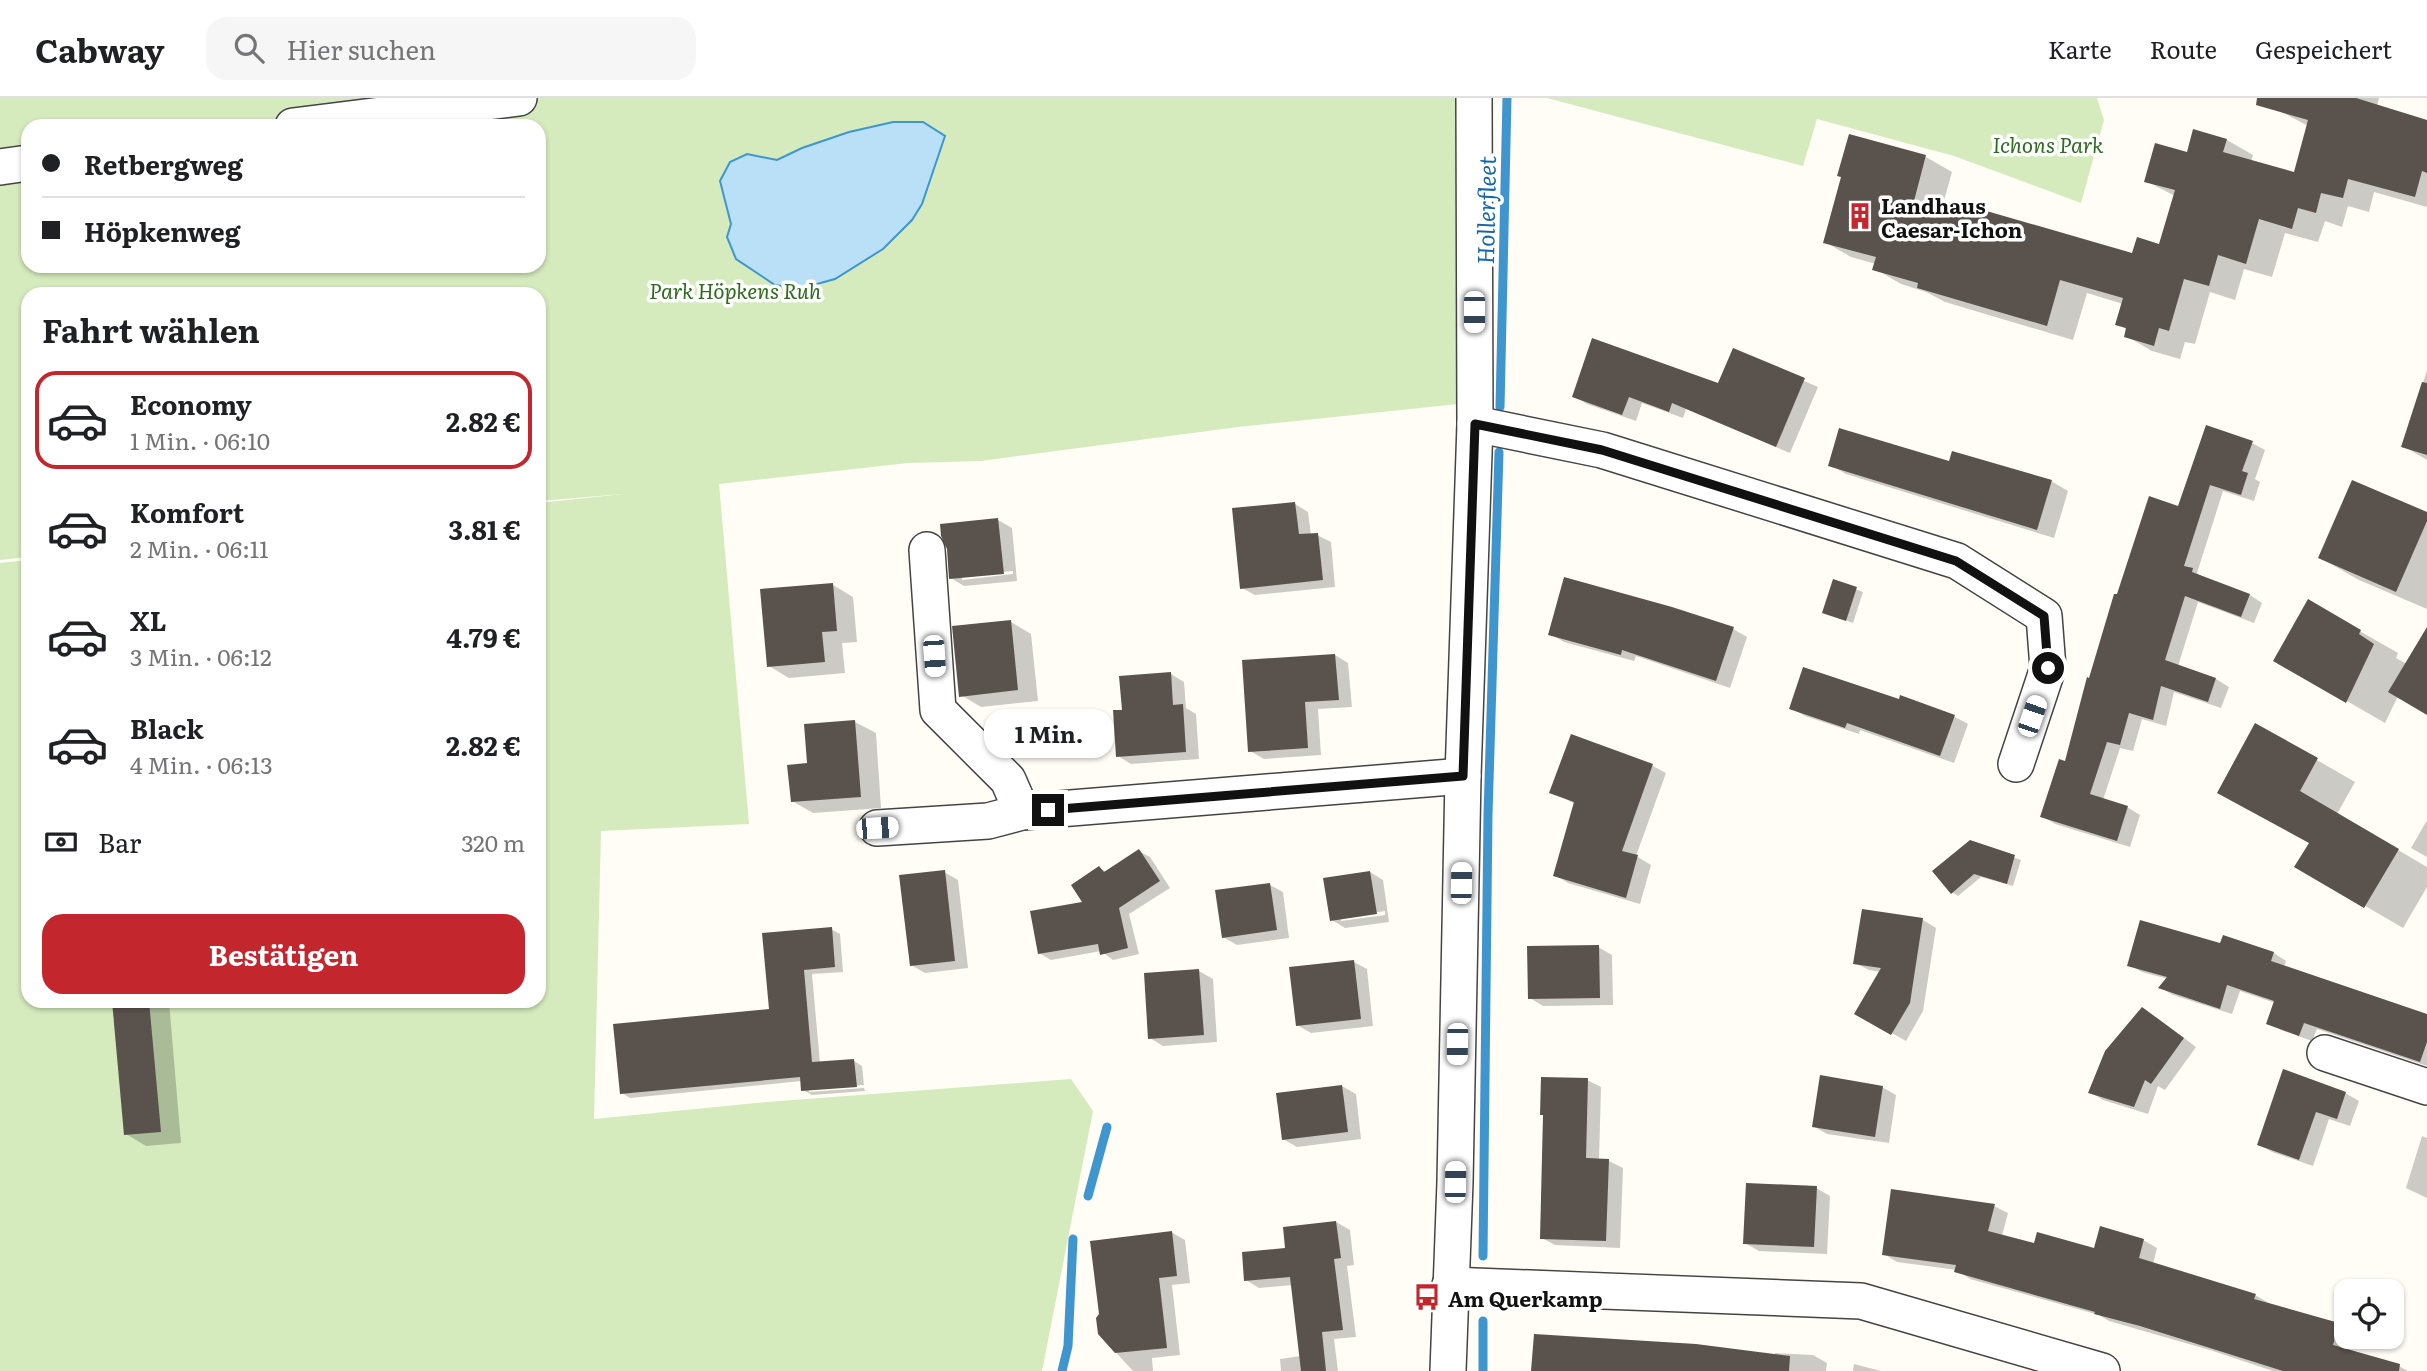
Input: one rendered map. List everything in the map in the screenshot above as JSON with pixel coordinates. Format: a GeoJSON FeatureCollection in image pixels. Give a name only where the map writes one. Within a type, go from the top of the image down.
{"type":"FeatureCollection","features":[{"type":"Feature","properties":{"kind":"street"},"geometry":{"type":"LineString","coordinates":[[350,119],[519,98]]}},
{"type":"Feature","properties":{"kind":"street"},"geometry":{"type":"LineString","coordinates":[[1448,1371],[1475,424],[1474,98]]}},
{"type":"Feature","properties":{"kind":"street"},"geometry":{"type":"LineString","coordinates":[[0,167],[21,164]]}},
{"type":"Feature","properties":{"kind":"street"},"geometry":{"type":"LineString","coordinates":[[1475,424],[1602,450],[1956,561],[1968,568],[2044,616],[2048,668],[2016,764]]}},
{"type":"Feature","properties":{"kind":"street"},"geometry":{"type":"LineString","coordinates":[[927,550],[938,710],[1007,780],[1022,812]]}},
{"type":"Feature","properties":{"kind":"street"},"geometry":{"type":"LineString","coordinates":[[877,828],[988,821],[1022,812],[1463,776]]}},
{"type":"Feature","properties":{"kind":"street"},"geometry":{"type":"LineString","coordinates":[[2325,1053],[2427,1087]]}},
{"type":"Feature","properties":{"kind":"street"},"geometry":{"type":"LineString","coordinates":[[1450,1284],[1861,1301],[2102,1371]]}},
{"type":"Feature","properties":{"kind":"green space","name":"Park Höpkens Ruh"},"geometry":{"type":"Polygon","coordinates":[[[0,98],[1459,98],[1458,404],[1238,427],[981,461],[908,463],[719,484],[749,824],[601,831],[594,1119],[767,1102],[1071,1079],[1093,1111],[1042,1371],[0,1371],[0,563],[21,561],[21,1008],[546,1008],[546,502],[623,494],[546,500],[546,287],[21,287],[21,558],[0,560],[0,98]]]}},
{"type":"Feature","properties":{"kind":"green space","name":"Ichons Park"},"geometry":{"type":"Polygon","coordinates":[[[1547,98],[2097,98],[2104,120],[2081,203],[1954,156],[1817,119],[1803,166],[1547,98]]]}},
{"type":"Feature","properties":{"kind":"water"},"geometry":{"type":"Polygon","coordinates":[[[893,122],[923,122],[945,136],[922,204],[912,220],[883,249],[835,279],[799,289],[775,285],[736,259],[727,237],[731,224],[720,181],[730,162],[747,154],[777,160],[802,148],[849,132],[893,122]]]}},
{"type":"Feature","properties":{"kind":"building"},"geometry":{"type":"Polygon","coordinates":[[[2257,98],[2356,98],[2427,120],[2427,173],[2422,171],[2415,197],[2348,179],[2343,198],[2321,193],[2316,213],[2298,208],[2292,229],[2259,219],[2246,264],[2218,255],[2209,286],[2184,279],[2169,331],[2159,328],[2154,346],[2124,337],[2126,328],[2115,325],[2123,298],[2060,280],[2047,326],[1917,288],[1918,283],[1872,270],[1876,257],[1823,243],[1841,177],[1837,176],[1849,134],[1926,155],[1914,201],[1963,215],[1966,205],[2132,253],[2137,237],[2159,244],[2175,190],[2144,182],[2155,143],[2187,152],[2193,129],[2227,139],[2223,152],[2294,172],[2308,120],[2256,105],[2257,98]]]}},
{"type":"Feature","properties":{"kind":"building"},"geometry":{"type":"Polygon","coordinates":[[[1592,338],[1718,383],[1733,348],[1805,378],[1776,447],[1672,403],[1669,412],[1629,397],[1622,415],[1572,397],[1592,338]]]}},
{"type":"Feature","properties":{"kind":"building"},"geometry":{"type":"Polygon","coordinates":[[[2422,382],[2427,383],[2427,455],[2401,447],[2422,382]]]}},
{"type":"Feature","properties":{"kind":"building"},"geometry":{"type":"Polygon","coordinates":[[[2206,425],[2253,441],[2242,471],[2248,473],[2241,495],[2210,485],[2184,566],[2193,568],[2192,572],[2250,594],[2241,617],[2185,596],[2165,660],[2216,678],[2208,702],[2161,686],[2153,720],[2129,713],[2120,745],[2107,742],[2090,794],[2128,806],[2117,841],[2040,817],[2059,759],[2065,761],[2087,677],[2089,678],[2114,594],[2117,594],[2149,496],[2178,506],[2206,425]]]}},
{"type":"Feature","properties":{"kind":"building"},"geometry":{"type":"Polygon","coordinates":[[[1839,428],[1949,461],[1952,451],[2052,480],[2037,530],[1828,466],[1839,428]]]}},
{"type":"Feature","properties":{"kind":"building"},"geometry":{"type":"Polygon","coordinates":[[[2352,480],[2427,512],[2427,521],[2396,592],[2318,558],[2352,480]]]}},
{"type":"Feature","properties":{"kind":"building"},"geometry":{"type":"Polygon","coordinates":[[[1295,502],[1299,534],[1318,533],[1323,580],[1240,589],[1232,508],[1295,502]]]}},
{"type":"Feature","properties":{"kind":"building"},"geometry":{"type":"Polygon","coordinates":[[[998,518],[1004,574],[949,579],[947,549],[941,536],[940,524],[998,518]]]}},
{"type":"Feature","properties":{"kind":"building"},"geometry":{"type":"Polygon","coordinates":[[[1564,577],[1734,627],[1716,681],[1622,650],[1621,655],[1548,635],[1564,577]]]}},
{"type":"Feature","properties":{"kind":"building"},"geometry":{"type":"Polygon","coordinates":[[[1833,579],[1857,587],[1846,621],[1822,613],[1833,579]]]}},
{"type":"Feature","properties":{"kind":"building"},"geometry":{"type":"Polygon","coordinates":[[[833,583],[837,631],[822,632],[825,662],[767,667],[760,589],[833,583]]]}},
{"type":"Feature","properties":{"kind":"building"},"geometry":{"type":"Polygon","coordinates":[[[2308,599],[2361,630],[2359,634],[2374,644],[2346,703],[2273,661],[2308,599]]]}},
{"type":"Feature","properties":{"kind":"building"},"geometry":{"type":"Polygon","coordinates":[[[1011,620],[1018,690],[959,697],[952,626],[1011,620]]]}},
{"type":"Feature","properties":{"kind":"building"},"geometry":{"type":"Polygon","coordinates":[[[2427,627],[2427,715],[2388,692],[2427,627]]]}},
{"type":"Feature","properties":{"kind":"building"},"geometry":{"type":"Polygon","coordinates":[[[1335,654],[1339,700],[1305,702],[1308,748],[1248,752],[1242,660],[1335,654]]]}},
{"type":"Feature","properties":{"kind":"building"},"geometry":{"type":"Polygon","coordinates":[[[1803,667],[1899,699],[1900,695],[1955,715],[1940,756],[1847,723],[1845,728],[1789,709],[1803,667]]]}},
{"type":"Feature","properties":{"kind":"building"},"geometry":{"type":"Polygon","coordinates":[[[1171,672],[1173,705],[1183,704],[1186,752],[1116,757],[1113,710],[1122,710],[1119,676],[1171,672]]]}},
{"type":"Feature","properties":{"kind":"building"},"geometry":{"type":"Polygon","coordinates":[[[855,720],[861,797],[791,802],[787,765],[807,763],[804,724],[855,720]]]}},
{"type":"Feature","properties":{"kind":"building"},"geometry":{"type":"Polygon","coordinates":[[[2255,723],[2318,758],[2300,791],[2399,849],[2364,908],[2294,867],[2309,843],[2217,793],[2255,723]]]}},
{"type":"Feature","properties":{"kind":"building"},"geometry":{"type":"Polygon","coordinates":[[[1571,734],[1653,764],[1622,851],[1638,855],[1626,898],[1553,876],[1574,802],[1549,793],[1571,734]]]}},
{"type":"Feature","properties":{"kind":"building"},"geometry":{"type":"Polygon","coordinates":[[[1970,840],[2015,855],[2007,884],[1974,874],[1951,894],[1932,871],[1970,840]]]}},
{"type":"Feature","properties":{"kind":"building"},"geometry":{"type":"Polygon","coordinates":[[[1139,849],[1160,881],[1119,908],[1128,948],[1100,955],[1098,944],[1038,954],[1030,911],[1082,902],[1071,885],[1099,866],[1104,872],[1139,849]]]}},
{"type":"Feature","properties":{"kind":"building"},"geometry":{"type":"Polygon","coordinates":[[[945,870],[955,961],[910,966],[899,875],[945,870]]]}},
{"type":"Feature","properties":{"kind":"building"},"geometry":{"type":"Polygon","coordinates":[[[1370,871],[1377,914],[1330,921],[1323,878],[1370,871]]]}},
{"type":"Feature","properties":{"kind":"building"},"geometry":{"type":"Polygon","coordinates":[[[1270,883],[1277,930],[1222,938],[1215,890],[1270,883]]]}},
{"type":"Feature","properties":{"kind":"building"},"geometry":{"type":"Polygon","coordinates":[[[1862,909],[1923,918],[1910,1003],[1891,1035],[1854,1014],[1881,968],[1853,964],[1862,909]]]}},
{"type":"Feature","properties":{"kind":"building"},"geometry":{"type":"Polygon","coordinates":[[[2140,920],[2220,943],[2223,935],[2274,952],[2271,961],[2427,1014],[2427,1042],[2420,1062],[2304,1023],[2299,1036],[2266,1024],[2274,1001],[2227,985],[2220,1009],[2158,988],[2167,977],[2127,966],[2140,920]]]}},
{"type":"Feature","properties":{"kind":"building"},"geometry":{"type":"Polygon","coordinates":[[[832,927],[835,967],[804,970],[812,1062],[854,1059],[857,1087],[801,1091],[800,1077],[620,1094],[613,1024],[769,1009],[762,933],[832,927]]]}},
{"type":"Feature","properties":{"kind":"building"},"geometry":{"type":"Polygon","coordinates":[[[1599,945],[1600,998],[1528,999],[1527,946],[1599,945]]]}},
{"type":"Feature","properties":{"kind":"building"},"geometry":{"type":"Polygon","coordinates":[[[1354,960],[1361,1019],[1296,1026],[1289,967],[1354,960]]]}},
{"type":"Feature","properties":{"kind":"building"},"geometry":{"type":"Polygon","coordinates":[[[1199,969],[1204,1035],[1148,1039],[1144,973],[1199,969]]]}},
{"type":"Feature","properties":{"kind":"building"},"geometry":{"type":"Polygon","coordinates":[[[2142,1007],[2184,1038],[2151,1084],[2145,1080],[2134,1107],[2088,1093],[2105,1051],[2142,1007]]]}},
{"type":"Feature","properties":{"kind":"building"},"geometry":{"type":"Polygon","coordinates":[[[113,1008],[150,1008],[161,1132],[124,1135],[113,1008]]]}},
{"type":"Feature","properties":{"kind":"building"},"geometry":{"type":"Polygon","coordinates":[[[2283,1069],[2346,1092],[2337,1119],[2316,1112],[2299,1160],[2257,1145],[2283,1069]]]}},
{"type":"Feature","properties":{"kind":"building"},"geometry":{"type":"Polygon","coordinates":[[[1820,1075],[1883,1086],[1875,1137],[1812,1127],[1820,1075]]]}},
{"type":"Feature","properties":{"kind":"building"},"geometry":{"type":"Polygon","coordinates":[[[1541,1077],[1588,1078],[1586,1158],[1609,1159],[1606,1241],[1540,1239],[1543,1115],[1540,1115],[1541,1077]]]}},
{"type":"Feature","properties":{"kind":"building"},"geometry":{"type":"Polygon","coordinates":[[[1342,1085],[1348,1132],[1282,1140],[1276,1093],[1342,1085]]]}},
{"type":"Feature","properties":{"kind":"building"},"geometry":{"type":"Polygon","coordinates":[[[1746,1183],[1817,1186],[1814,1247],[1743,1244],[1746,1183]]]}},
{"type":"Feature","properties":{"kind":"building"},"geometry":{"type":"Polygon","coordinates":[[[1891,1189],[1995,1204],[1988,1231],[2034,1243],[2037,1232],[2094,1248],[2100,1226],[2144,1239],[2139,1258],[2256,1294],[2254,1299],[2334,1322],[2334,1349],[2347,1349],[2400,1364],[2399,1371],[2283,1371],[2094,1314],[2095,1312],[1954,1272],[1956,1265],[1882,1255],[1891,1189]]]}},
{"type":"Feature","properties":{"kind":"building"},"geometry":{"type":"Polygon","coordinates":[[[1336,1221],[1341,1258],[1334,1259],[1343,1330],[1322,1332],[1326,1371],[1301,1371],[1290,1277],[1244,1281],[1242,1252],[1285,1248],[1283,1227],[1336,1221]]]}},
{"type":"Feature","properties":{"kind":"building"},"geometry":{"type":"Polygon","coordinates":[[[1172,1231],[1177,1276],[1159,1278],[1167,1348],[1115,1353],[1098,1334],[1096,1318],[1099,1314],[1090,1241],[1172,1231]]]}},
{"type":"Feature","properties":{"kind":"building"},"geometry":{"type":"Polygon","coordinates":[[[1534,1334],[1696,1344],[1790,1356],[1789,1371],[1531,1371],[1534,1334]]]}},
{"type":"Feature","properties":{"kind":"waterway","name":"Hollerfleet"},"geometry":{"type":"LineString","coordinates":[[1500,407],[1507,98]]}},
{"type":"Feature","properties":{"kind":"waterway","name":"Hollerfleet"},"geometry":{"type":"LineString","coordinates":[[1483,1256],[1488,815],[1499,452]]}},
{"type":"Feature","properties":{"kind":"waterway"},"geometry":{"type":"LineString","coordinates":[[1088,1196],[1107,1127]]}},
{"type":"Feature","properties":{"kind":"waterway"},"geometry":{"type":"LineString","coordinates":[[1062,1371],[1068,1346],[1073,1239]]}},
{"type":"Feature","properties":{"kind":"waterway","name":"Hollerfleet"},"geometry":{"type":"LineString","coordinates":[[1483,1321],[1483,1371]]}},
{"type":"Feature","properties":{"kind":"place","name":"Landhaus Caesar-Ichon"},"geometry":{"type":"Point","coordinates":[1860,216]}},
{"type":"Feature","properties":{"kind":"place","name":"Am Querkamp"},"geometry":{"type":"Point","coordinates":[1427,1297]}},
{"type":"Feature","properties":{"kind":"route"},"geometry":{"type":"LineString","coordinates":[[1048,810],[1463,776],[1475,424],[1602,450],[1956,561],[2044,616],[2048,668]]}}]}
